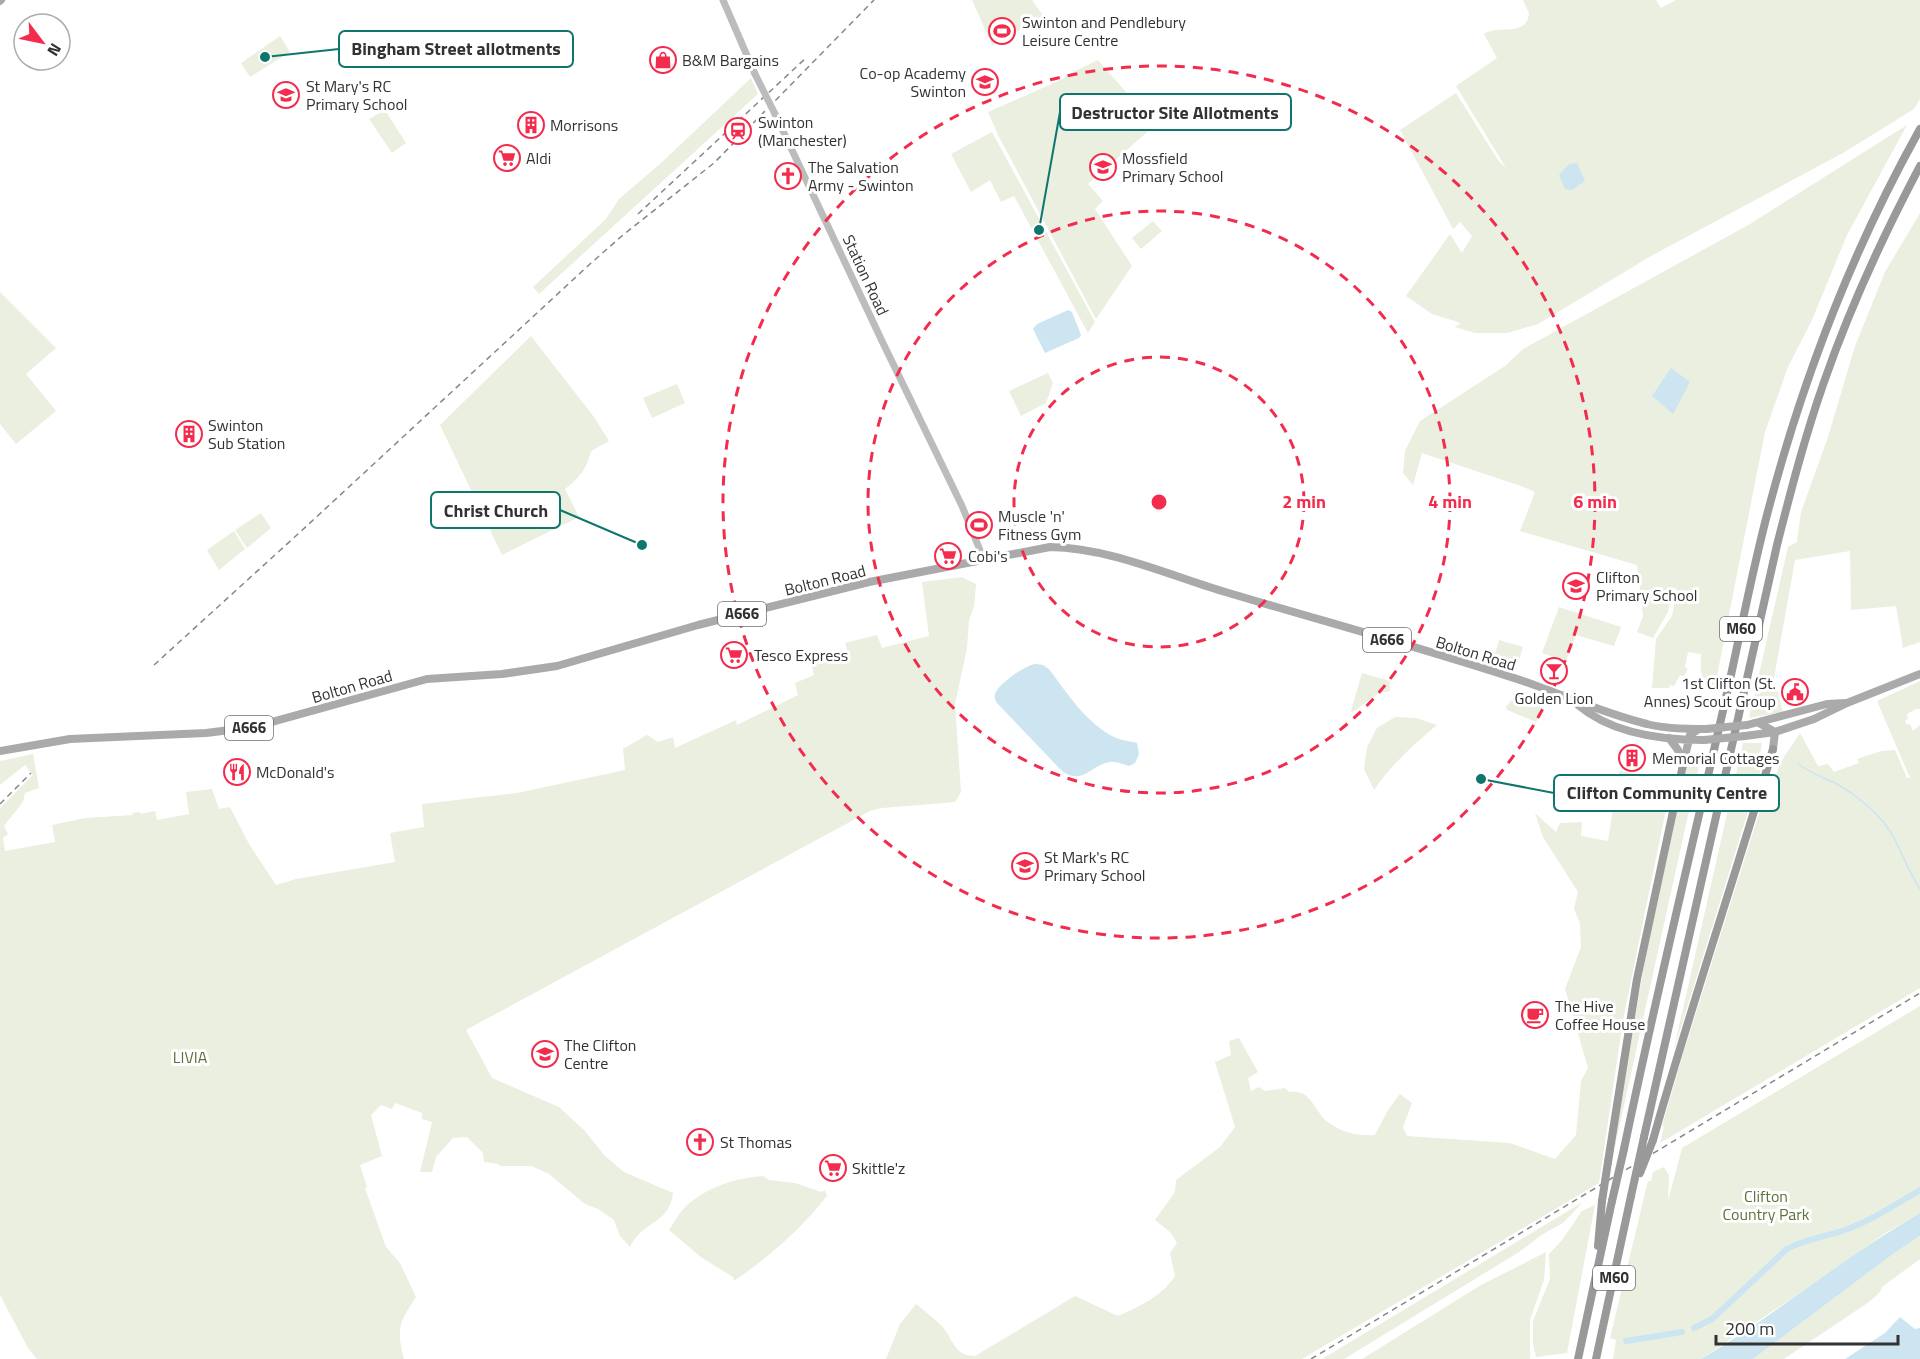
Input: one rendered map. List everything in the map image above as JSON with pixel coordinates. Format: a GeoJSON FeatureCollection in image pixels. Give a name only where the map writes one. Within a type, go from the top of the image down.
{"type":"FeatureCollection","features":[{"type":"Feature","properties":{"kind":"highway","name":"M60"},"geometry":{"type":"LineString","coordinates":[[1578,1359],[1751,582],[1778,474],[1812,369],[1846,277],[1920,129]]}},
{"type":"Feature","properties":{"kind":"highway","name":"M60"},"geometry":{"type":"LineString","coordinates":[[1648,1139],[1769,580],[1798,464],[1823,384],[1857,295],[1920,166]]}},
{"type":"Feature","properties":{"kind":"highway","name":"M60"},"geometry":{"type":"LineString","coordinates":[[1596,1359],[1631,1196],[1721,919],[1773,749]]}},
{"type":"Feature","properties":{"kind":"highway","name":"M60"},"geometry":{"type":"LineString","coordinates":[[1597,1271],[1602,1201],[1637,979],[1683,765]]}},
{"type":"Feature","properties":{"kind":"main road","name":"Station Road"},"geometry":{"type":"LineString","coordinates":[[723,0],[755,74],[962,506],[984,560]]}},
{"type":"Feature","properties":{"kind":"main road","name":"Bolton Road"},"geometry":{"type":"LineString","coordinates":[[0,752],[70,739],[186,735],[254,727],[428,679],[502,674],[557,666],[698,625],[869,582],[1047,547],[1073,548],[1110,556],[1484,669],[1534,685],[1575,702],[1647,724],[1702,729]]}},
{"type":"Feature","properties":{"kind":"main road","name":"A666"},"geometry":{"type":"LineString","coordinates":[[1774,732],[1822,716],[1847,703],[1920,674]]}},
{"type":"Feature","properties":{"kind":"main road","name":"Bolton Road"},"geometry":{"type":"LineString","coordinates":[[1575,702],[1589,714],[1612,724],[1669,738],[1704,740],[1774,732]]}},
{"type":"Feature","properties":{"kind":"main road","name":"A666"},"geometry":{"type":"LineString","coordinates":[[1702,729],[1759,723],[1827,704],[1847,703]]}},
{"type":"Feature","properties":{"kind":"main road"},"geometry":{"type":"LineString","coordinates":[[1759,723],[1774,732],[1773,749]]}},
{"type":"Feature","properties":{"kind":"main road"},"geometry":{"type":"LineString","coordinates":[[1683,765],[1689,740],[1694,731],[1702,729]]}},
{"type":"Feature","properties":{"kind":"main road"},"geometry":{"type":"LineString","coordinates":[[1669,738],[1678,750],[1683,765]]}},
{"type":"Feature","properties":{"kind":"green space","name":"Swinton and Pendlebury Leisure Centre"},"geometry":{"type":"Polygon","coordinates":[[[972,0],[1032,0],[1044,17],[992,45],[972,0]]]}},
{"type":"Feature","properties":{"kind":"green space"},"geometry":{"type":"Polygon","coordinates":[[[1523,0],[1656,0],[1661,8],[1676,0],[1920,0],[1920,99],[1914,109],[1843,153],[1651,256],[1538,324],[1507,333],[1475,333],[1455,327],[1461,323],[1432,314],[1406,296],[1450,234],[1462,253],[1472,236],[1460,222],[1453,229],[1400,130],[1456,93],[1498,160],[1506,168],[1456,86],[1497,58],[1484,34],[1490,31],[1518,28],[1527,21],[1529,13],[1523,0]]]}},
{"type":"Feature","properties":{"kind":"green space"},"geometry":{"type":"Polygon","coordinates":[[[280,36],[290,52],[250,77],[241,63],[280,36]]]}},
{"type":"Feature","properties":{"kind":"green space","name":"Mossfield Primary School"},"geometry":{"type":"Polygon","coordinates":[[[1098,60],[1155,125],[1088,184],[1103,201],[1095,209],[1132,266],[1096,319],[988,112],[1065,78],[1098,60]]]}},
{"type":"Feature","properties":{"kind":"green space"},"geometry":{"type":"Polygon","coordinates":[[[751,78],[758,94],[539,294],[533,287],[606,219],[619,199],[661,163],[751,78]]]}},
{"type":"Feature","properties":{"kind":"green space"},"geometry":{"type":"Polygon","coordinates":[[[385,110],[406,143],[392,153],[369,119],[385,110]]]}},
{"type":"Feature","properties":{"kind":"green space"},"geometry":{"type":"Polygon","coordinates":[[[1907,125],[1847,235],[1812,320],[1788,367],[1765,432],[1714,691],[1702,674],[1701,654],[1688,652],[1685,667],[1688,669],[1684,676],[1680,675],[1674,686],[1652,688],[1656,639],[1672,616],[1677,589],[1673,588],[1668,612],[1653,638],[1637,632],[1643,616],[1637,565],[1520,531],[1535,492],[1521,486],[1422,453],[1413,485],[1403,473],[1405,451],[1420,421],[1505,366],[1523,349],[1750,224],[1907,125]]]}},
{"type":"Feature","properties":{"kind":"green space"},"geometry":{"type":"Polygon","coordinates":[[[992,132],[1095,322],[1088,333],[1014,196],[1001,202],[990,180],[971,192],[951,154],[992,132]]]}},
{"type":"Feature","properties":{"kind":"green space"},"geometry":{"type":"Polygon","coordinates":[[[1920,213],[1920,642],[1903,648],[1896,606],[1851,610],[1850,551],[1795,560],[1774,678],[1783,712],[1749,718],[1788,547],[1797,542],[1801,512],[1828,437],[1855,346],[1885,272],[1920,213]]]}},
{"type":"Feature","properties":{"kind":"green space"},"geometry":{"type":"Polygon","coordinates":[[[1153,221],[1162,231],[1141,249],[1132,238],[1153,221]]]}},
{"type":"Feature","properties":{"kind":"green space"},"geometry":{"type":"Polygon","coordinates":[[[0,292],[56,348],[26,374],[56,411],[16,444],[0,424],[0,292]]]}},
{"type":"Feature","properties":{"kind":"green space"},"geometry":{"type":"Polygon","coordinates":[[[531,336],[594,417],[609,441],[591,451],[582,473],[565,489],[579,517],[502,555],[440,425],[531,336]]]}},
{"type":"Feature","properties":{"kind":"green space"},"geometry":{"type":"Polygon","coordinates":[[[1048,373],[1053,383],[1046,403],[1021,416],[1009,391],[1048,373]]]}},
{"type":"Feature","properties":{"kind":"green space"},"geometry":{"type":"Polygon","coordinates":[[[677,384],[685,403],[652,418],[643,398],[677,384]]]}},
{"type":"Feature","properties":{"kind":"green space"},"geometry":{"type":"Polygon","coordinates":[[[261,513],[271,528],[247,548],[235,530],[261,513]]]}},
{"type":"Feature","properties":{"kind":"green space"},"geometry":{"type":"Polygon","coordinates":[[[234,531],[245,549],[219,570],[207,550],[234,531]]]}},
{"type":"Feature","properties":{"kind":"green space","name":"LIVIA"},"geometry":{"type":"Polygon","coordinates":[[[962,577],[976,584],[974,607],[969,620],[967,648],[955,704],[961,792],[955,802],[870,811],[466,1030],[492,1078],[559,1107],[585,1131],[605,1156],[624,1172],[673,1193],[666,1211],[635,1238],[630,1247],[620,1236],[614,1220],[598,1209],[585,1204],[549,1174],[531,1166],[499,1166],[499,1164],[484,1162],[483,1153],[467,1137],[453,1138],[436,1157],[432,1172],[420,1172],[432,1122],[422,1119],[422,1113],[395,1103],[392,1109],[381,1105],[371,1115],[382,1156],[360,1165],[367,1187],[365,1188],[386,1247],[400,1263],[416,1297],[401,1326],[400,1340],[404,1359],[37,1359],[28,1348],[0,1295],[0,808],[33,775],[25,765],[0,785],[0,761],[33,754],[39,788],[25,793],[23,802],[4,826],[8,834],[3,838],[5,851],[55,842],[52,825],[85,818],[155,811],[157,820],[189,814],[186,792],[212,789],[219,809],[230,807],[249,844],[276,885],[296,879],[395,862],[390,833],[424,827],[422,804],[517,793],[625,770],[623,749],[647,735],[658,742],[673,737],[675,748],[736,720],[737,725],[798,695],[795,683],[814,675],[811,663],[848,653],[845,643],[877,635],[882,648],[929,636],[922,582],[962,577]]]}},
{"type":"Feature","properties":{"kind":"green space"},"geometry":{"type":"Polygon","coordinates":[[[1559,607],[1621,627],[1614,646],[1576,635],[1566,661],[1542,653],[1559,607]]]}},
{"type":"Feature","properties":{"kind":"green space"},"geometry":{"type":"Polygon","coordinates":[[[1499,640],[1523,647],[1516,670],[1493,662],[1499,640]]]}},
{"type":"Feature","properties":{"kind":"green space"},"geometry":{"type":"Polygon","coordinates":[[[1362,673],[1390,681],[1390,691],[1377,694],[1353,712],[1351,711],[1362,673]]]}},
{"type":"Feature","properties":{"kind":"green space"},"geometry":{"type":"Polygon","coordinates":[[[1920,681],[1920,709],[1907,714],[1908,718],[1905,721],[1907,725],[1910,724],[1913,731],[1920,725],[1920,988],[1660,1143],[1664,1127],[1662,1126],[1683,1054],[1767,788],[1772,790],[1780,763],[1800,733],[1818,766],[1828,764],[1834,772],[1859,763],[1857,759],[1881,751],[1895,750],[1907,778],[1910,778],[1877,701],[1920,681]]]}},
{"type":"Feature","properties":{"kind":"green space"},"geometry":{"type":"Polygon","coordinates":[[[1520,690],[1534,695],[1541,702],[1541,715],[1536,722],[1507,710],[1506,707],[1520,690]]]}},
{"type":"Feature","properties":{"kind":"green space"},"geometry":{"type":"Polygon","coordinates":[[[1395,717],[1416,718],[1437,725],[1403,755],[1374,790],[1364,769],[1367,747],[1377,728],[1395,717]]]}},
{"type":"Feature","properties":{"kind":"green space"},"geometry":{"type":"Polygon","coordinates":[[[1743,743],[1762,743],[1759,759],[1764,760],[1673,1053],[1743,743]]]}},
{"type":"Feature","properties":{"kind":"green space"},"geometry":{"type":"Polygon","coordinates":[[[1702,752],[1615,1146],[1613,1146],[1647,949],[1689,755],[1702,752]]]}},
{"type":"Feature","properties":{"kind":"green space"},"geometry":{"type":"Polygon","coordinates":[[[1619,771],[1672,780],[1623,1020],[1599,1183],[1302,1359],[886,1359],[900,1324],[916,1304],[942,1326],[958,1350],[975,1356],[1075,1296],[1118,1316],[1163,1290],[1175,1276],[1170,1253],[1177,1243],[1170,1232],[1155,1220],[1175,1192],[1176,1180],[1220,1147],[1235,1127],[1215,1062],[1231,1055],[1229,1041],[1239,1038],[1258,1072],[1248,1078],[1251,1091],[1259,1087],[1265,1091],[1285,1088],[1289,1092],[1303,1094],[1308,1097],[1324,1119],[1345,1131],[1375,1135],[1388,1110],[1400,1094],[1412,1103],[1403,1127],[1407,1136],[1510,1143],[1555,1159],[1576,1135],[1581,1081],[1588,1068],[1565,989],[1581,947],[1580,924],[1574,908],[1578,892],[1543,837],[1535,813],[1556,832],[1560,823],[1582,822],[1581,836],[1608,841],[1619,771]]]}},
{"type":"Feature","properties":{"kind":"green space","name":"Clifton Country Park"},"geometry":{"type":"Polygon","coordinates":[[[1920,1006],[1920,1213],[1884,1234],[1701,1359],[1613,1359],[1616,1340],[1610,1338],[1648,1181],[1651,1181],[1653,1172],[1664,1167],[1669,1175],[1668,1201],[1682,1148],[1920,1006]]]}},
{"type":"Feature","properties":{"kind":"green space"},"geometry":{"type":"Polygon","coordinates":[[[763,1176],[769,1180],[795,1183],[821,1192],[825,1190],[827,1196],[784,1242],[734,1281],[733,1277],[702,1258],[669,1230],[685,1207],[703,1194],[732,1181],[763,1176]]]}},
{"type":"Feature","properties":{"kind":"green space"},"geometry":{"type":"Polygon","coordinates":[[[1583,1202],[1563,1223],[1543,1234],[1519,1252],[1344,1359],[1322,1359],[1583,1202]]]}},
{"type":"Feature","properties":{"kind":"green space"},"geometry":{"type":"Polygon","coordinates":[[[1595,1205],[1567,1353],[1536,1357],[1533,1344],[1533,1321],[1550,1279],[1549,1254],[1582,1211],[1595,1205]]]}},
{"type":"Feature","properties":{"kind":"green space"},"geometry":{"type":"Polygon","coordinates":[[[1920,1236],[1920,1259],[1882,1287],[1869,1302],[1784,1359],[1753,1359],[1893,1254],[1920,1236]]]}},
{"type":"Feature","properties":{"kind":"green space"},"geometry":{"type":"Polygon","coordinates":[[[1546,1252],[1544,1280],[1530,1320],[1530,1359],[1362,1359],[1481,1285],[1546,1252]]]}},
{"type":"Feature","properties":{"kind":"water"},"geometry":{"type":"Polygon","coordinates":[[[1577,163],[1585,181],[1572,190],[1565,189],[1559,175],[1569,164],[1577,163]]]}},
{"type":"Feature","properties":{"kind":"water"},"geometry":{"type":"Polygon","coordinates":[[[1068,310],[1072,312],[1081,335],[1045,353],[1033,329],[1037,324],[1068,310]]]}},
{"type":"Feature","properties":{"kind":"water"},"geometry":{"type":"Polygon","coordinates":[[[1671,368],[1690,382],[1673,414],[1652,396],[1671,368]]]}},
{"type":"Feature","properties":{"kind":"water"},"geometry":{"type":"Polygon","coordinates":[[[1035,664],[1049,669],[1078,707],[1104,731],[1122,740],[1137,743],[1139,754],[1135,763],[1129,766],[1110,762],[1080,776],[1068,775],[1061,770],[997,703],[995,698],[997,690],[1007,680],[1035,664]]]}},
{"type":"Feature","properties":{"kind":"water"},"geometry":{"type":"Polygon","coordinates":[[[1920,1213],[1920,1236],[1753,1359],[1701,1359],[1864,1248],[1920,1213]]]}},
{"type":"Feature","properties":{"kind":"water"},"geometry":{"type":"Polygon","coordinates":[[[1900,1317],[1915,1329],[1920,1328],[1920,1359],[1845,1359],[1885,1333],[1900,1317]]]}},
{"type":"Feature","properties":{"kind":"waterway"},"geometry":{"type":"LineString","coordinates":[[1798,764],[1847,790],[1875,812],[1892,834],[1920,889]]}},
{"type":"Feature","properties":{"kind":"waterway"},"geometry":{"type":"LineString","coordinates":[[1694,1328],[1712,1319],[1787,1249],[1855,1226],[1920,1190]]}},
{"type":"Feature","properties":{"kind":"waterway"},"geometry":{"type":"LineString","coordinates":[[1626,1341],[1682,1332]]}},
{"type":"Feature","properties":{"kind":"railway"},"geometry":{"type":"LineString","coordinates":[[154,665],[590,264],[714,163],[874,0]]}},
{"type":"Feature","properties":{"kind":"railway"},"geometry":{"type":"LineString","coordinates":[[638,214],[807,57]]}},
{"type":"Feature","properties":{"kind":"railway"},"geometry":{"type":"LineString","coordinates":[[0,804],[31,773]]}},
{"type":"Feature","properties":{"kind":"railway"},"geometry":{"type":"LineString","coordinates":[[1311,1359],[1920,993]]}},
{"type":"Feature","properties":{"kind":"place","name":"Swinton and Pendlebury Leisure Centre"},"geometry":{"type":"Point","coordinates":[1002,31]}},
{"type":"Feature","properties":{"kind":"place","name":"Bingham Street allotments"},"geometry":{"type":"Point","coordinates":[265,57]}},
{"type":"Feature","properties":{"kind":"place","name":"B&M Bargains"},"geometry":{"type":"Point","coordinates":[663,60]}},
{"type":"Feature","properties":{"kind":"place","name":"Co-op Academy Swinton"},"geometry":{"type":"Point","coordinates":[985,82]}},
{"type":"Feature","properties":{"kind":"place","name":"St Mary's RC Primary School"},"geometry":{"type":"Point","coordinates":[286,95]}},
{"type":"Feature","properties":{"kind":"place","name":"Morrisons"},"geometry":{"type":"Point","coordinates":[531,125]}},
{"type":"Feature","properties":{"kind":"place","name":"Swinton (Manchester)"},"geometry":{"type":"Point","coordinates":[738,131]}},
{"type":"Feature","properties":{"kind":"place","name":"Aldi"},"geometry":{"type":"Point","coordinates":[507,158]}},
{"type":"Feature","properties":{"kind":"place","name":"Mossfield Primary School"},"geometry":{"type":"Point","coordinates":[1103,167]}},
{"type":"Feature","properties":{"kind":"place","name":"The Salvation Army - Swinton"},"geometry":{"type":"Point","coordinates":[788,176]}},
{"type":"Feature","properties":{"kind":"place","name":"Destructor Site Allotments"},"geometry":{"type":"Point","coordinates":[1039,230]}},
{"type":"Feature","properties":{"kind":"place","name":"Swinton Sub Station"},"geometry":{"type":"Point","coordinates":[189,434]}},
{"type":"Feature","properties":{"kind":"place","name":"Muscle 'n' Fitness Gym"},"geometry":{"type":"Point","coordinates":[979,525]}},
{"type":"Feature","properties":{"kind":"place","name":"Christ Church"},"geometry":{"type":"Point","coordinates":[642,545]}},
{"type":"Feature","properties":{"kind":"place","name":"Cobi's"},"geometry":{"type":"Point","coordinates":[948,556]}},
{"type":"Feature","properties":{"kind":"place","name":"Clifton Primary School"},"geometry":{"type":"Point","coordinates":[1576,586]}},
{"type":"Feature","properties":{"kind":"place","name":"Tesco Express"},"geometry":{"type":"Point","coordinates":[734,655]}},
{"type":"Feature","properties":{"kind":"place","name":"Golden Lion"},"geometry":{"type":"Point","coordinates":[1554,671]}},
{"type":"Feature","properties":{"kind":"place","name":"1st Clifton (St. Annes) Scout Group"},"geometry":{"type":"Point","coordinates":[1795,692]}},
{"type":"Feature","properties":{"kind":"place","name":"Memorial Cottages"},"geometry":{"type":"Point","coordinates":[1632,758]}},
{"type":"Feature","properties":{"kind":"place","name":"McDonald's"},"geometry":{"type":"Point","coordinates":[237,772]}},
{"type":"Feature","properties":{"kind":"place","name":"Clifton Community Centre"},"geometry":{"type":"Point","coordinates":[1481,779]}},
{"type":"Feature","properties":{"kind":"place","name":"St Mark's RC Primary School"},"geometry":{"type":"Point","coordinates":[1025,866]}},
{"type":"Feature","properties":{"kind":"place","name":"The Hive Coffee House"},"geometry":{"type":"Point","coordinates":[1535,1015]}},
{"type":"Feature","properties":{"kind":"place","name":"The Clifton Centre"},"geometry":{"type":"Point","coordinates":[545,1054]}},
{"type":"Feature","properties":{"kind":"place","name":"St Thomas"},"geometry":{"type":"Point","coordinates":[700,1142]}},
{"type":"Feature","properties":{"kind":"place","name":"Skittle'z"},"geometry":{"type":"Point","coordinates":[833,1168]}}]}
